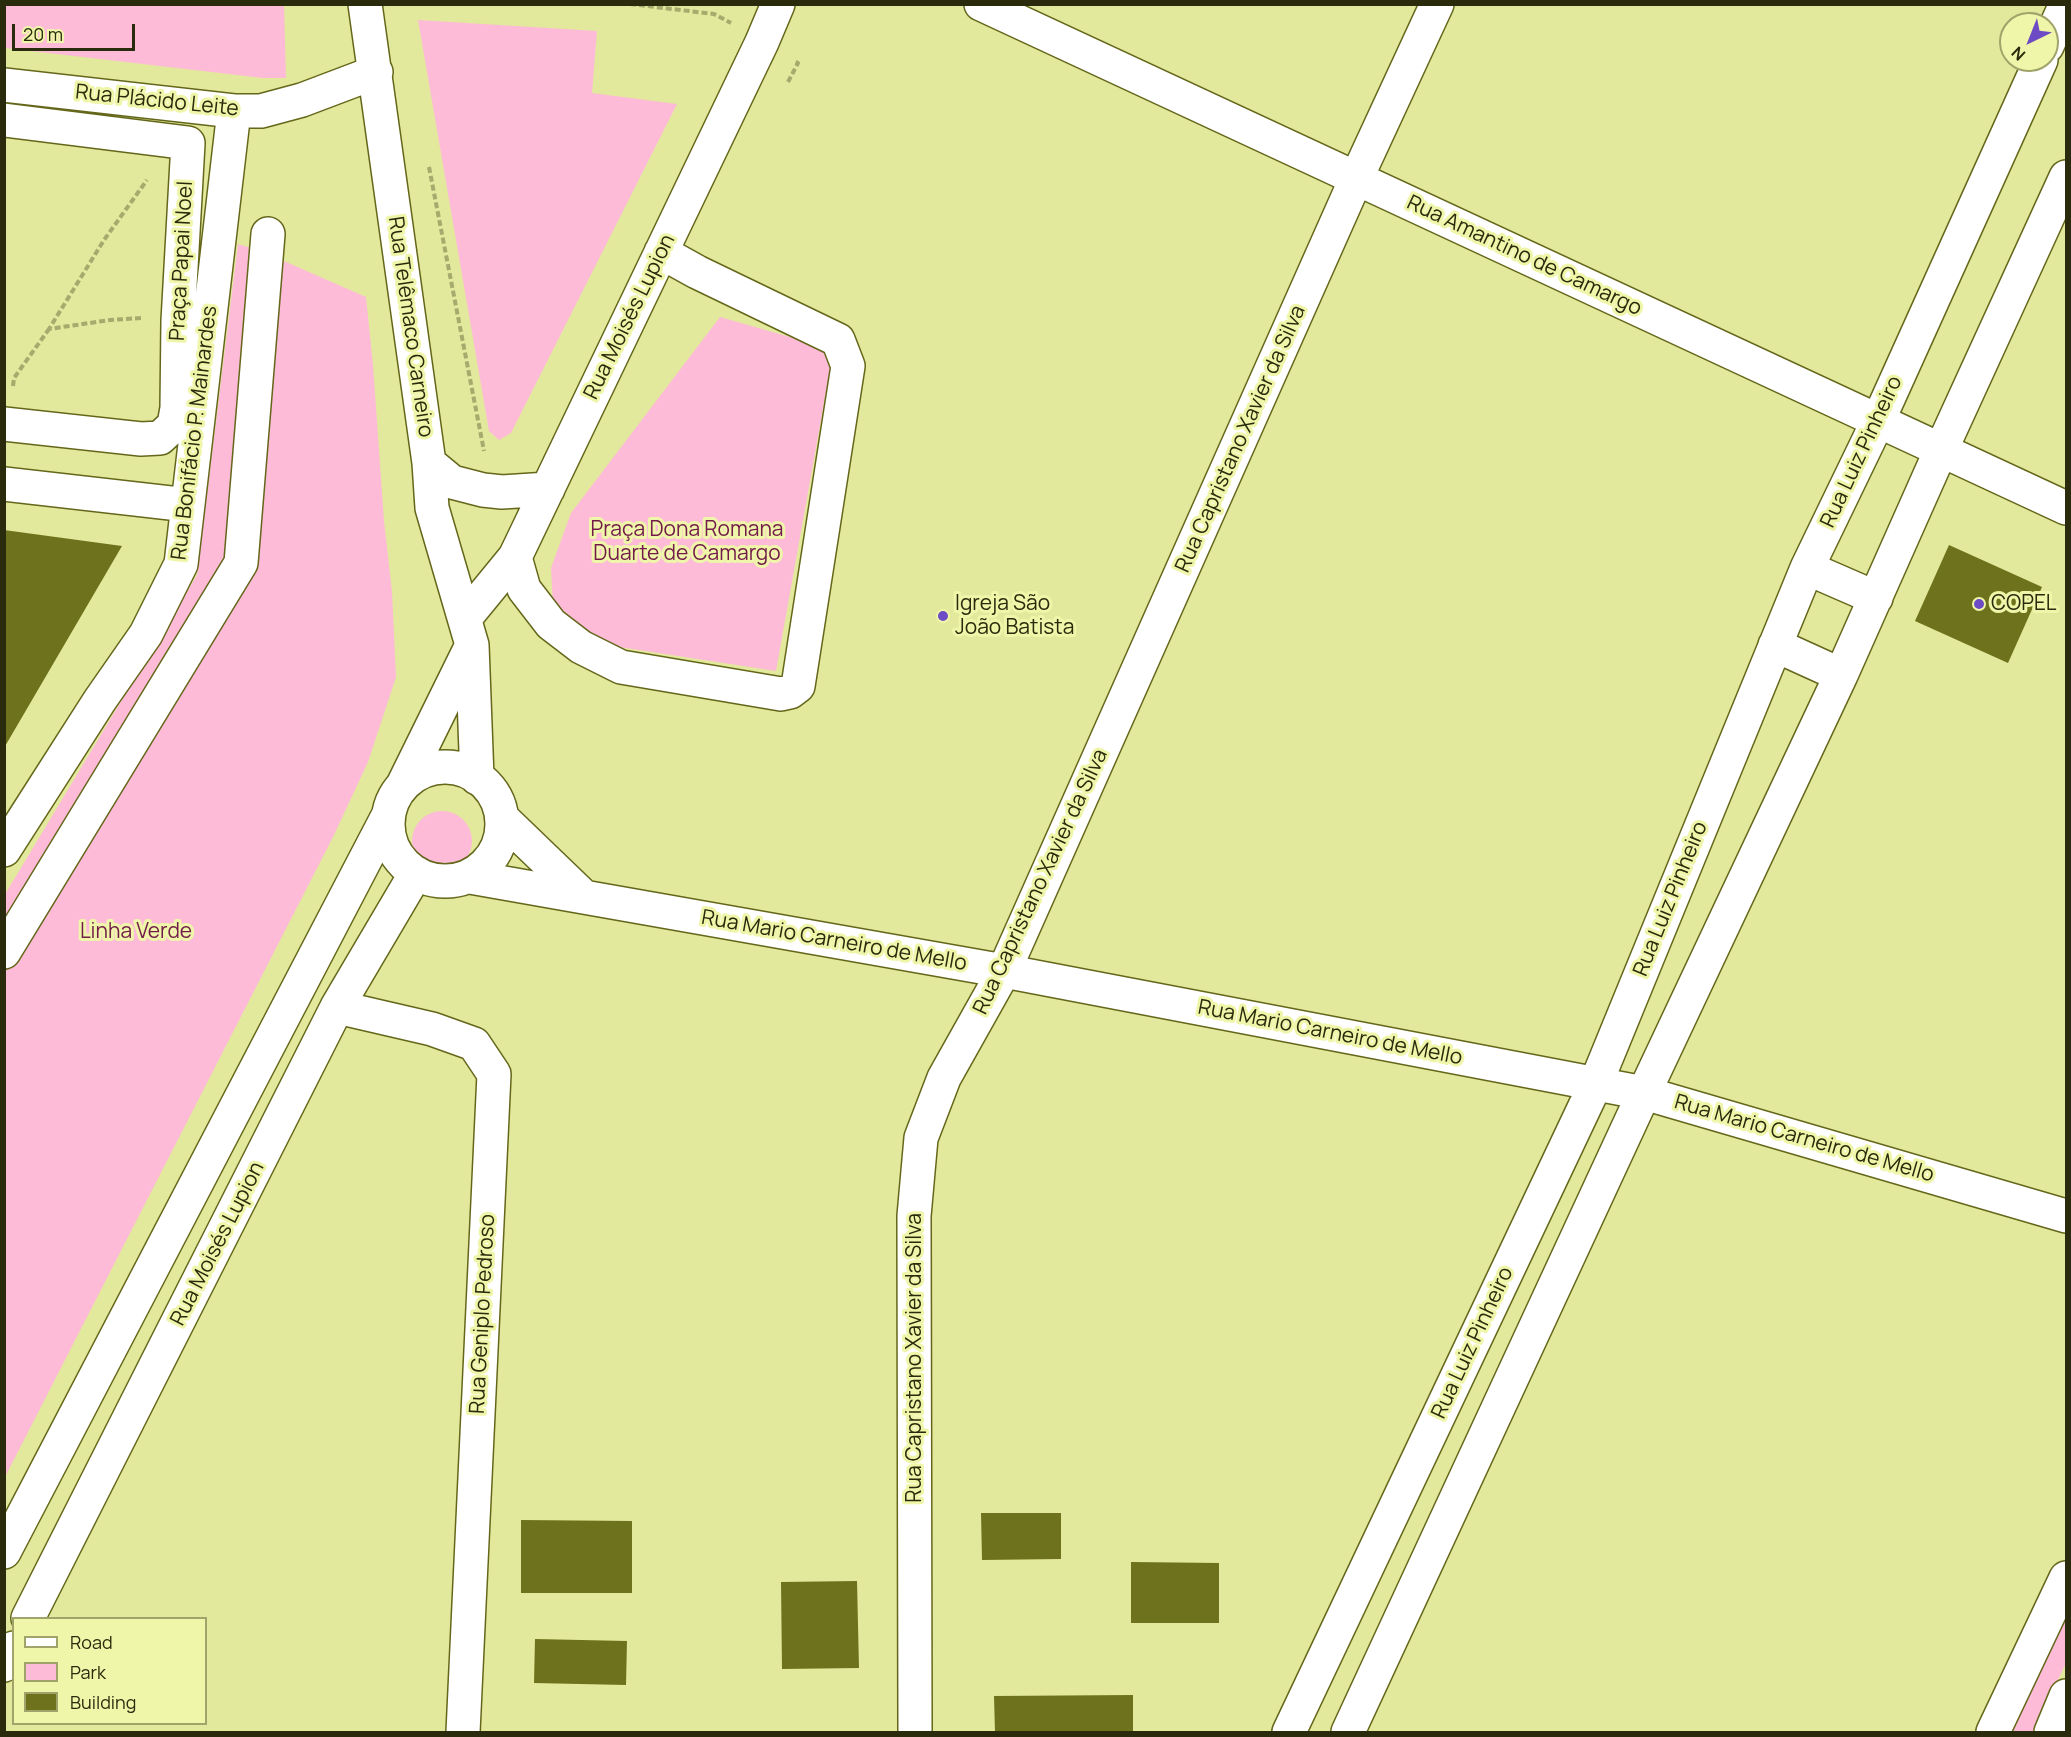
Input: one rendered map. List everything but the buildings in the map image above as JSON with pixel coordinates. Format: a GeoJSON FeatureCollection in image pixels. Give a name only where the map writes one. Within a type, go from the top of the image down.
{"type":"FeatureCollection","features":[{"type":"Feature","properties":{"kind":"street","name":"Rua Telêmaco Carneiro"},"geometry":{"type":"LineString","coordinates":[[365,4],[429,463],[432,508],[468,632]]}},
{"type":"Feature","properties":{"kind":"street","name":"Rua Moisés Lupion"},"geometry":{"type":"LineString","coordinates":[[403,784],[468,632],[515,557],[778,4]]}},
{"type":"Feature","properties":{"kind":"street","name":"Rua Amantino de Camargo"},"geometry":{"type":"LineString","coordinates":[[981,4],[2067,508]]}},
{"type":"Feature","properties":{"kind":"street","name":"Rua Capristano Xavier da Silva"},"geometry":{"type":"LineString","coordinates":[[915,1732],[914,1216],[921,1138],[944,1078],[1004,971],[1356,179],[1437,4]]}},
{"type":"Feature","properties":{"kind":"street","name":"Rua Plácido Leite"},"geometry":{"type":"LineString","coordinates":[[4,85],[234,111],[261,111],[302,100],[376,72]]}},
{"type":"Feature","properties":{"kind":"street","name":"Rua Luiz Pinheiro"},"geometry":{"type":"LineString","coordinates":[[1289,1732],[1596,1083],[1807,568],[1878,421],[2036,72]]}},
{"type":"Feature","properties":{"kind":"street","name":"Rua Bonifácio P. Mainardes"},"geometry":{"type":"LineString","coordinates":[[4,850],[100,700],[146,634],[181,564],[234,111]]}},
{"type":"Feature","properties":{"kind":"street"},"geometry":{"type":"LineString","coordinates":[[4,120],[188,143]]}},
{"type":"Feature","properties":{"kind":"street","name":"Praça Papai Noel"},"geometry":{"type":"LineString","coordinates":[[8,425],[141,439],[160,438],[174,425],[177,408],[178,321],[188,143]]}},
{"type":"Feature","properties":{"kind":"street"},"geometry":{"type":"LineString","coordinates":[[1348,1732],[1644,1093],[1841,675],[1941,450],[2067,177]]}},
{"type":"Feature","properties":{"kind":"street"},"geometry":{"type":"LineString","coordinates":[[4,951],[241,563],[268,234]]}},
{"type":"Feature","properties":{"kind":"street"},"geometry":{"type":"LineString","coordinates":[[515,557],[524,589],[551,624],[580,647],[621,667],[781,694],[790,692],[798,686],[848,366],[838,340],[697,272],[661,252]]}},
{"type":"Feature","properties":{"kind":"street"},"geometry":{"type":"LineString","coordinates":[[429,463],[452,482],[483,490],[502,492],[548,489]]}},
{"type":"Feature","properties":{"kind":"street"},"geometry":{"type":"LineString","coordinates":[[4,484],[188,505]]}},
{"type":"Feature","properties":{"kind":"street"},"geometry":{"type":"LineString","coordinates":[[1807,568],[1876,598]]}},
{"type":"Feature","properties":{"kind":"street"},"geometry":{"type":"LineString","coordinates":[[468,632],[477,778]]}},
{"type":"Feature","properties":{"kind":"street"},"geometry":{"type":"LineString","coordinates":[[1775,645],[1841,675]]}},
{"type":"Feature","properties":{"kind":"street"},"geometry":{"type":"LineString","coordinates":[[4,1552],[403,784],[421,771],[443,766],[465,770],[477,778],[497,798],[503,819],[501,840],[495,855],[470,877],[455,881],[438,881],[416,873],[399,858],[389,837],[388,814]]}},
{"type":"Feature","properties":{"kind":"street"},"geometry":{"type":"LineString","coordinates":[[503,819],[583,896]]}},
{"type":"Feature","properties":{"kind":"street","name":"Rua Moisés Lupion"},"geometry":{"type":"LineString","coordinates":[[29,1617],[337,1007],[416,873]]}},
{"type":"Feature","properties":{"kind":"street","name":"Rua Mario Carneiro de Mello"},"geometry":{"type":"LineString","coordinates":[[470,877],[1004,971],[1644,1093],[2067,1216]]}},
{"type":"Feature","properties":{"kind":"street","name":"Rua Geniplo Pedroso"},"geometry":{"type":"LineString","coordinates":[[337,1007],[432,1029],[474,1044],[494,1074],[463,1732]]}},
{"type":"Feature","properties":{"kind":"street"},"geometry":{"type":"LineString","coordinates":[[1525,1233],[1572,1249]]}},
{"type":"Feature","properties":{"kind":"street"},"geometry":{"type":"LineString","coordinates":[[1993,1732],[2067,1578]]}},
{"type":"Feature","properties":{"kind":"street"},"geometry":{"type":"LineString","coordinates":[[4,1665],[12,1651]]}},
{"type":"Feature","properties":{"kind":"street"},"geometry":{"type":"LineString","coordinates":[[2050,1732],[2067,1696]]}},
{"type":"Feature","properties":{"kind":"path"},"geometry":{"type":"LineString","coordinates":[[8,425],[14,378],[49,330],[104,240],[161,160],[188,143]]}},
{"type":"Feature","properties":{"kind":"path"},"geometry":{"type":"LineString","coordinates":[[427,157],[485,455]]}},
{"type":"Feature","properties":{"kind":"path"},"geometry":{"type":"LineString","coordinates":[[49,330],[136,317],[178,321]]}},
{"type":"Feature","properties":{"kind":"green space"},"geometry":{"type":"Polygon","coordinates":[[[5,4],[284,5],[286,78],[263,78],[5,48],[5,4]]]}},
{"type":"Feature","properties":{"kind":"green space"},"geometry":{"type":"Polygon","coordinates":[[[418,20],[597,31],[592,93],[677,104],[511,433],[499,440],[489,431],[418,20]]]}},
{"type":"Feature","properties":{"kind":"green space","name":"Linha Verde"},"geometry":{"type":"Polygon","coordinates":[[[238,244],[261,251],[366,297],[392,592],[396,677],[368,762],[333,837],[5,1477],[4,896],[197,575],[238,244]]]}},
{"type":"Feature","properties":{"kind":"green space","name":"Praça Dona Romana Duarte de Camargo"},"geometry":{"type":"Polygon","coordinates":[[[720,317],[825,347],[831,364],[776,671],[619,647],[581,628],[553,607],[551,568],[571,513],[720,317]]]}},
{"type":"Feature","properties":{"kind":"green space"},"geometry":{"type":"Polygon","coordinates":[[[436,811],[448,811],[459,816],[467,824],[472,841],[470,853],[459,866],[448,871],[436,871],[425,866],[417,858],[412,847],[412,835],[417,824],[425,816],[436,811]]]}},
{"type":"Feature","properties":{"kind":"green space"},"geometry":{"type":"Polygon","coordinates":[[[2066,1605],[2066,1663],[2033,1732],[2008,1732],[2066,1605]]]}},
{"type":"Feature","properties":{"kind":"place","name":"COPEL"},"geometry":{"type":"Point","coordinates":[1979,604]}},
{"type":"Feature","properties":{"kind":"place","name":"Igreja São João Batista"},"geometry":{"type":"Point","coordinates":[943,616]}}]}
